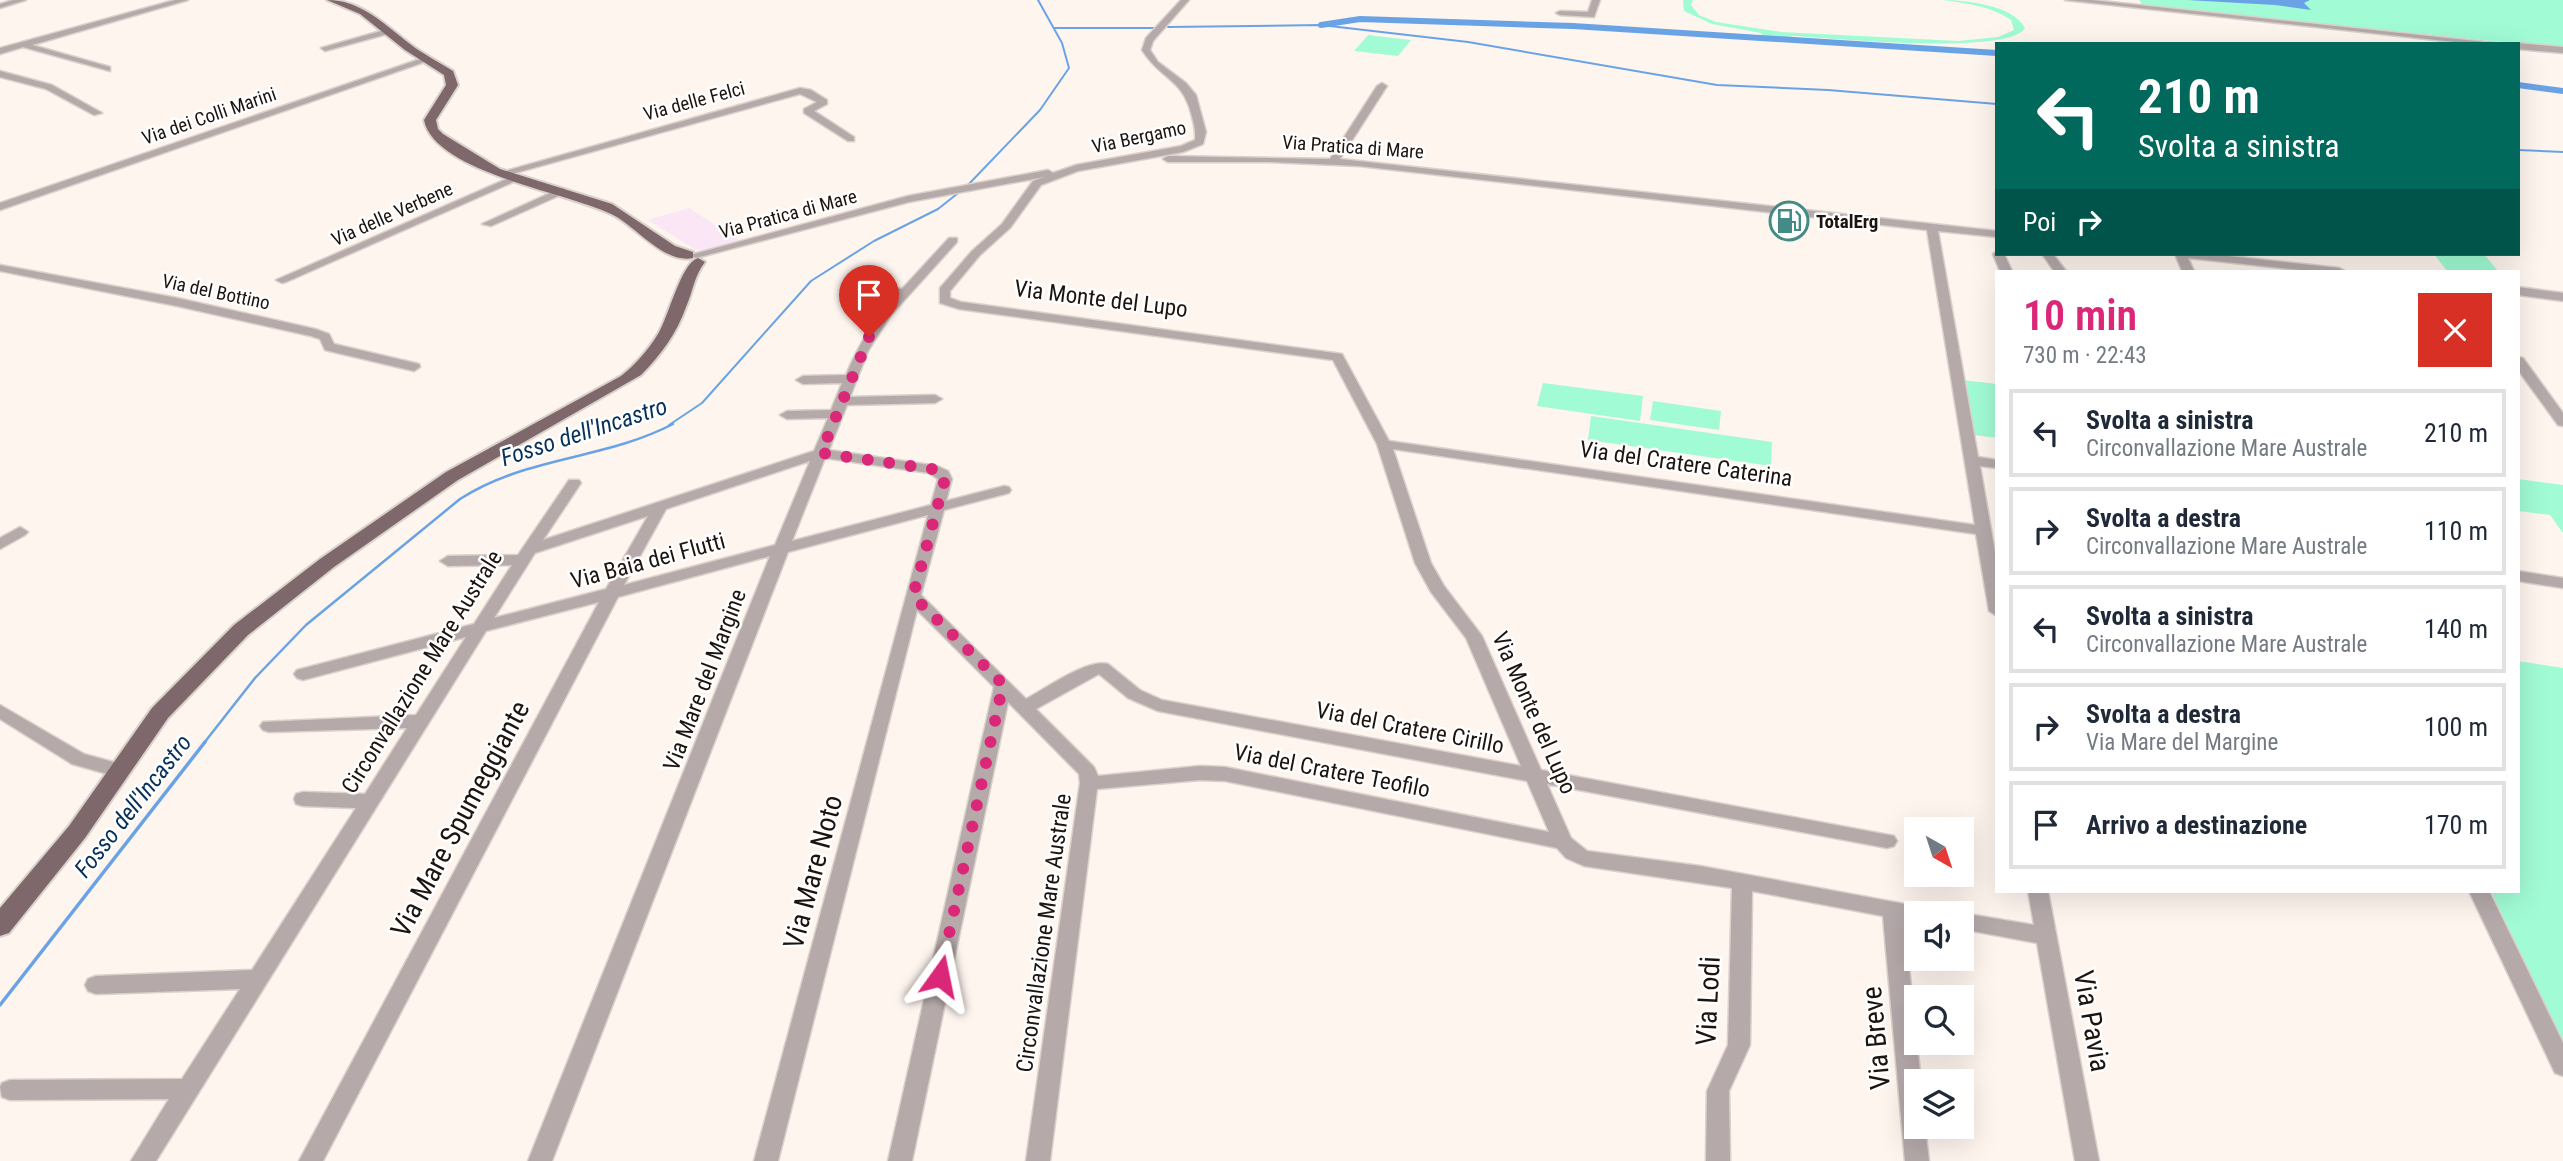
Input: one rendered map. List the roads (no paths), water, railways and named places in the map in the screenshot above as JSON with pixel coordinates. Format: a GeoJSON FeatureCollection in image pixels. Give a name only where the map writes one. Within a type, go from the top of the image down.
{"type":"FeatureCollection","features":[{"type":"Feature","properties":{"kind":"main road"},"geometry":{"type":"LineString","coordinates":[[3,918],[77,832],[117,769],[160,713],[188,681],[232,639],[301,582],[452,475],[596,398],[633,374],[649,358],[671,324],[681,301],[687,260],[615,210],[591,200],[500,174],[433,132],[431,116],[452,81],[448,72],[357,8],[332,0]]}},
{"type":"Feature","properties":{"kind":"street"},"geometry":{"type":"LineString","coordinates":[[0,6],[22,0]]}},
{"type":"Feature","properties":{"kind":"street"},"geometry":{"type":"LineString","coordinates":[[0,51],[184,0]]}},
{"type":"Feature","properties":{"kind":"street","name":"Via Bergamo"},"geometry":{"type":"LineString","coordinates":[[1076,168],[1183,149],[1201,141],[1191,96],[1181,84],[1155,64],[1146,50],[1148,40],[1185,0]]}},
{"type":"Feature","properties":{"kind":"street"},"geometry":{"type":"LineString","coordinates":[[2069,0],[2480,42]]}},
{"type":"Feature","properties":{"kind":"street"},"geometry":{"type":"LineString","coordinates":[[1560,13],[1590,15],[1595,3],[1581,4]]}},
{"type":"Feature","properties":{"kind":"street"},"geometry":{"type":"LineString","coordinates":[[332,39],[385,28]]}},
{"type":"Feature","properties":{"kind":"street"},"geometry":{"type":"LineString","coordinates":[[325,48],[385,28]]}},
{"type":"Feature","properties":{"kind":"street"},"geometry":{"type":"LineString","coordinates":[[23,44],[107,69]]}},
{"type":"Feature","properties":{"kind":"street"},"geometry":{"type":"LineString","coordinates":[[2520,46],[2563,50]]}},
{"type":"Feature","properties":{"kind":"street","name":"Via dei Colli Marini"},"geometry":{"type":"LineString","coordinates":[[0,207],[429,59]]}},
{"type":"Feature","properties":{"kind":"street"},"geometry":{"type":"LineString","coordinates":[[0,74],[50,87],[97,113]]}},
{"type":"Feature","properties":{"kind":"street"},"geometry":{"type":"LineString","coordinates":[[1334,161],[1382,86]]}},
{"type":"Feature","properties":{"kind":"street","name":"Via delle Felci"},"geometry":{"type":"LineString","coordinates":[[500,174],[802,91],[824,102],[807,111],[851,139]]}},
{"type":"Feature","properties":{"kind":"street","name":"Via Pratica di Mare"},"geometry":{"type":"LineString","coordinates":[[687,260],[943,192],[1076,168],[1193,159],[1334,161],[1994,233]]}},
{"type":"Feature","properties":{"kind":"street","name":"Via Monte del Lupo"},"geometry":{"type":"LineString","coordinates":[[1076,168],[1035,184],[1006,226],[978,250],[944,291],[944,300],[959,305],[1330,354],[1341,360],[1364,411],[1384,444],[1423,563],[1437,589],[1474,636],[1563,842]]}},
{"type":"Feature","properties":{"kind":"street","name":"Via delle Verbene"},"geometry":{"type":"LineString","coordinates":[[282,280],[515,179]]}},
{"type":"Feature","properties":{"kind":"street"},"geometry":{"type":"LineString","coordinates":[[487,224],[561,191]]}},
{"type":"Feature","properties":{"kind":"street"},"geometry":{"type":"LineString","coordinates":[[1932,226],[1981,530],[1995,600]]}},
{"type":"Feature","properties":{"kind":"street","name":"Via Mare del Margine"},"geometry":{"type":"LineString","coordinates":[[540,1161],[780,549],[850,379],[869,337],[905,292],[953,240]]}},
{"type":"Feature","properties":{"kind":"street"},"geometry":{"type":"LineString","coordinates":[[2049,256],[2059,270]]}},
{"type":"Feature","properties":{"kind":"street"},"geometry":{"type":"LineString","coordinates":[[2199,256],[2330,270]]}},
{"type":"Feature","properties":{"kind":"street","name":"Via del Bottino"},"geometry":{"type":"LineString","coordinates":[[0,268],[177,302],[315,333],[326,338],[325,343],[329,348],[414,366]]}},
{"type":"Feature","properties":{"kind":"street"},"geometry":{"type":"LineString","coordinates":[[858,287],[905,292]]}},
{"type":"Feature","properties":{"kind":"street"},"geometry":{"type":"LineString","coordinates":[[2520,292],[2563,297]]}},
{"type":"Feature","properties":{"kind":"street"},"geometry":{"type":"LineString","coordinates":[[2520,364],[2563,422]]}},
{"type":"Feature","properties":{"kind":"street"},"geometry":{"type":"LineString","coordinates":[[803,380],[850,379]]}},
{"type":"Feature","properties":{"kind":"street"},"geometry":{"type":"LineString","coordinates":[[2543,396],[2563,399]]}},
{"type":"Feature","properties":{"kind":"street"},"geometry":{"type":"LineString","coordinates":[[787,415],[839,407],[935,399]]}},
{"type":"Feature","properties":{"kind":"street","name":"Via del Cratere Caterina"},"geometry":{"type":"LineString","coordinates":[[1384,444],[1981,530]]}},
{"type":"Feature","properties":{"kind":"street","name":"Circonvallazione Mare Australe"},"geometry":{"type":"LineString","coordinates":[[143,1161],[525,555],[661,505],[821,453],[937,470],[945,477],[913,596],[1088,772],[1089,783],[1038,1161]]}},
{"type":"Feature","properties":{"kind":"street"},"geometry":{"type":"LineString","coordinates":[[1970,460],[1995,464]]}},
{"type":"Feature","properties":{"kind":"street"},"geometry":{"type":"LineString","coordinates":[[448,561],[525,555],[574,484]]}},
{"type":"Feature","properties":{"kind":"street","name":"Via Baia dei Flutti"},"geometry":{"type":"LineString","coordinates":[[303,674],[1004,490]]}},
{"type":"Feature","properties":{"kind":"street","name":"Via Mare Spumeggiante"},"geometry":{"type":"LineString","coordinates":[[311,1161],[611,594],[661,505]]}},
{"type":"Feature","properties":{"kind":"street"},"geometry":{"type":"LineString","coordinates":[[0,544],[19,532]]}},
{"type":"Feature","properties":{"kind":"street"},"geometry":{"type":"LineString","coordinates":[[2520,576],[2563,583]]}},
{"type":"Feature","properties":{"kind":"street","name":"Via Mare Noto"},"geometry":{"type":"LineString","coordinates":[[766,1161],[913,596]]}},
{"type":"Feature","properties":{"kind":"street","name":"Via del Cratere Cirillo"},"geometry":{"type":"LineString","coordinates":[[1026,707],[1095,669],[1102,668],[1134,695],[1158,705],[1887,841]]}},
{"type":"Feature","properties":{"kind":"street"},"geometry":{"type":"LineString","coordinates":[[900,1161],[1003,684]]}},
{"type":"Feature","properties":{"kind":"street"},"geometry":{"type":"LineString","coordinates":[[0,711],[78,759],[117,769]]}},
{"type":"Feature","properties":{"kind":"street"},"geometry":{"type":"LineString","coordinates":[[269,726],[419,721]]}},
{"type":"Feature","properties":{"kind":"street","name":"Via del Cratere Teofilo"},"geometry":{"type":"LineString","coordinates":[[1089,783],[1146,780],[1200,773],[1225,774],[1563,842]]}},
{"type":"Feature","properties":{"kind":"street"},"geometry":{"type":"LineString","coordinates":[[303,799],[369,801]]}},
{"type":"Feature","properties":{"kind":"street"},"geometry":{"type":"LineString","coordinates":[[1563,842],[1573,853],[1584,858],[1742,882],[1904,911]]}},
{"type":"Feature","properties":{"kind":"street","name":"Via Lodi"},"geometry":{"type":"LineString","coordinates":[[1718,1161],[1718,1091],[1734,1062],[1739,1045],[1742,882]]}},
{"type":"Feature","properties":{"kind":"street","name":"Via Pavia"},"geometry":{"type":"LineString","coordinates":[[2038,893],[2087,1161]]}},
{"type":"Feature","properties":{"kind":"street"},"geometry":{"type":"LineString","coordinates":[[2481,893],[2563,1066]]}},
{"type":"Feature","properties":{"kind":"street","name":"Via Breve"},"geometry":{"type":"LineString","coordinates":[[1893,909],[1917,1161]]}},
{"type":"Feature","properties":{"kind":"street"},"geometry":{"type":"LineString","coordinates":[[1974,923],[2046,936]]}},
{"type":"Feature","properties":{"kind":"street"},"geometry":{"type":"LineString","coordinates":[[96,985],[257,979]]}},
{"type":"Feature","properties":{"kind":"street"},"geometry":{"type":"LineString","coordinates":[[10,1090],[188,1089]]}},
{"type":"Feature","properties":{"kind":"water"},"geometry":{"type":"Polygon","coordinates":[[[2187,0],[2310,0],[2304,3],[2311,10],[2275,5],[2187,0]]]}},
{"type":"Feature","properties":{"kind":"waterway","name":"Fosso dell'Incastro"},"geometry":{"type":"LineString","coordinates":[[967,186],[1040,110],[1069,68],[1062,43],[1038,0]]}},
{"type":"Feature","properties":{"kind":"waterway"},"geometry":{"type":"LineString","coordinates":[[1321,25],[1360,19],[1573,26],[1995,53]]}},
{"type":"Feature","properties":{"kind":"waterway"},"geometry":{"type":"LineString","coordinates":[[1168,27],[1321,25],[1468,42],[1717,85],[1828,90],[1995,104]]}},
{"type":"Feature","properties":{"kind":"waterway"},"geometry":{"type":"LineString","coordinates":[[1054,28],[1155,28]]}},
{"type":"Feature","properties":{"kind":"waterway"},"geometry":{"type":"LineString","coordinates":[[2520,85],[2563,91]]}},
{"type":"Feature","properties":{"kind":"waterway"},"geometry":{"type":"LineString","coordinates":[[2520,150],[2563,152]]}},
{"type":"Feature","properties":{"kind":"waterway","name":"Fosso dell'Incastro"},"geometry":{"type":"LineString","coordinates":[[669,425],[702,403],[811,281],[874,241],[938,209],[962,190]]}},
{"type":"Feature","properties":{"kind":"waterway","name":"Fosso dell'Incastro"},"geometry":{"type":"LineString","coordinates":[[204,743],[255,678],[306,625],[460,499],[512,474],[620,445],[673,424]]}},
{"type":"Feature","properties":{"kind":"waterway","name":"Fosso dell'Incastro"},"geometry":{"type":"LineString","coordinates":[[0,1005],[205,742]]}},
{"type":"Feature","properties":{"kind":"place","name":"TotalErg"},"geometry":{"type":"Point","coordinates":[1789,221]}}]}
